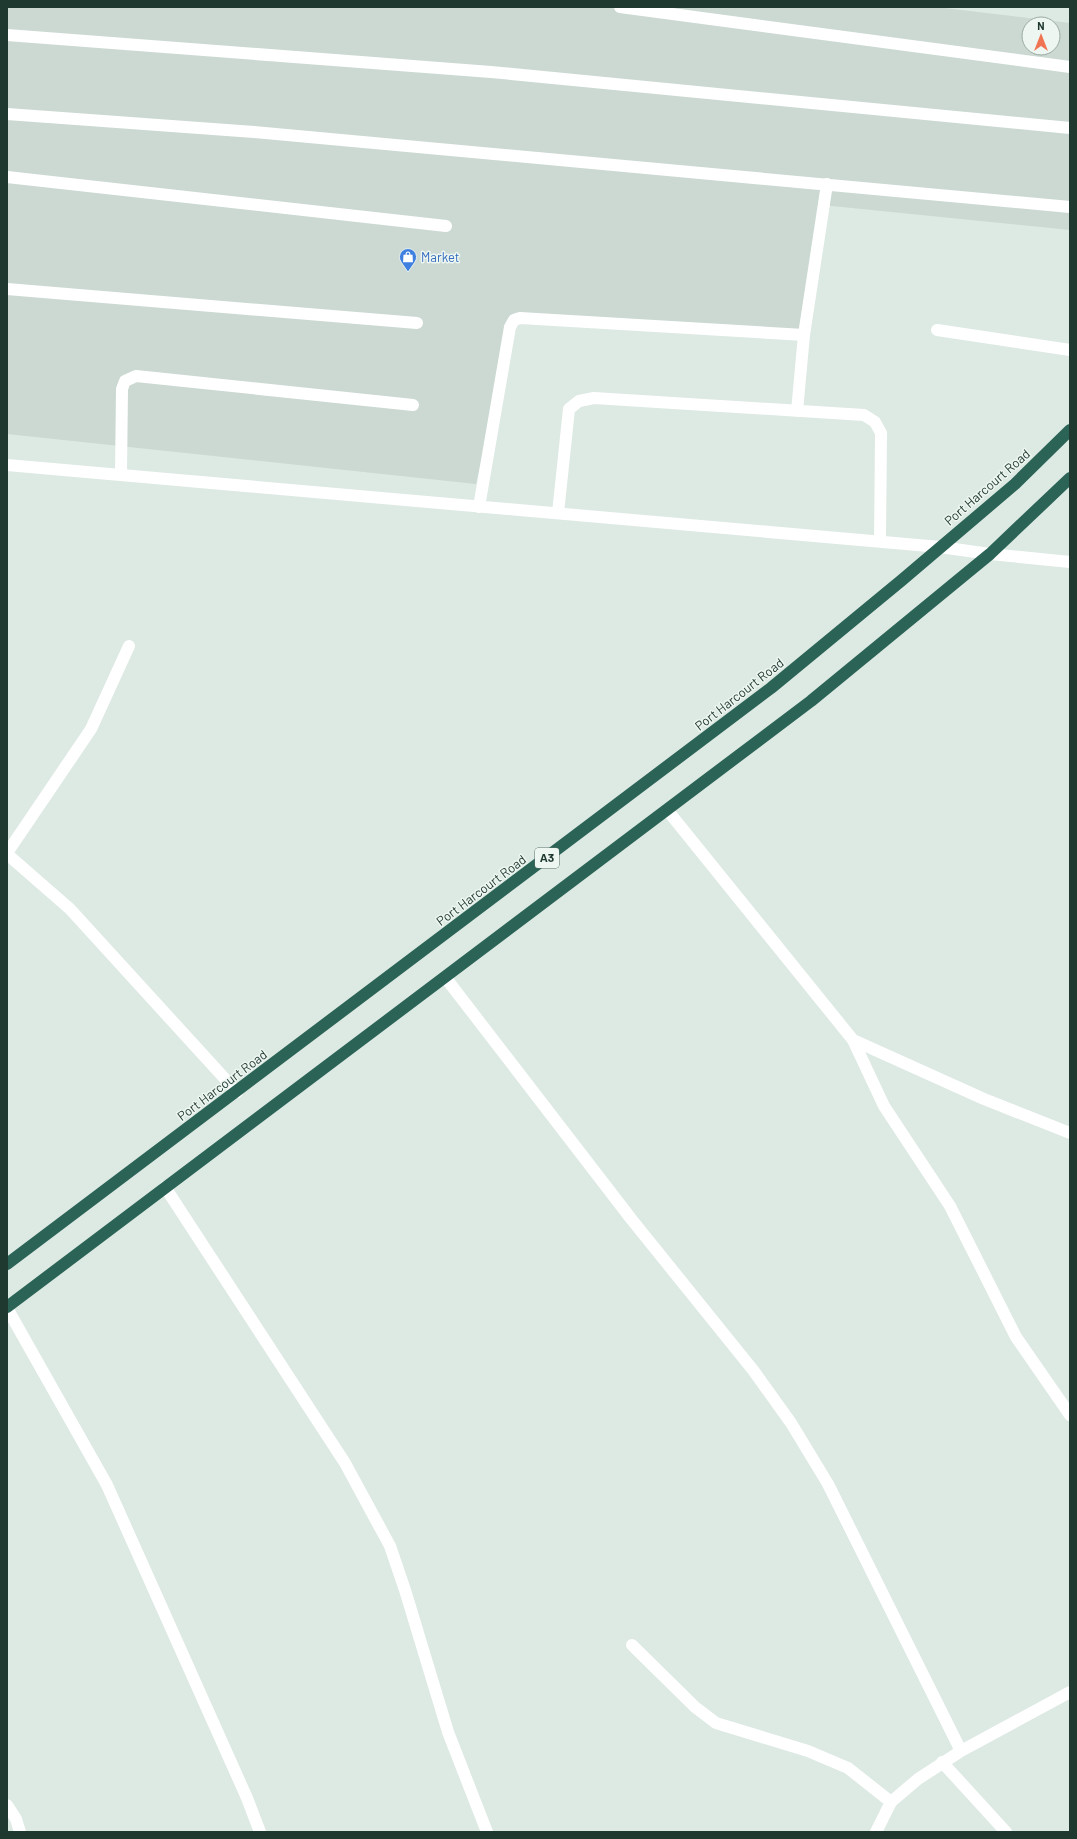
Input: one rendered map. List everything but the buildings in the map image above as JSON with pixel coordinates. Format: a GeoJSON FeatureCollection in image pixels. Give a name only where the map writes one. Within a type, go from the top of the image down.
{"type":"FeatureCollection","features":[{"type":"Feature","properties":{"kind":"highway","name":"Port Harcourt Road"},"geometry":{"type":"LineString","coordinates":[[7,1264],[772,688],[1014,484],[1070,430]]}},
{"type":"Feature","properties":{"kind":"highway","name":"A3"},"geometry":{"type":"LineString","coordinates":[[7,1307],[668,811],[812,701],[990,554],[1070,478]]}},
{"type":"Feature","properties":{"kind":"street"},"geometry":{"type":"LineString","coordinates":[[620,7],[1070,67]]}},
{"type":"Feature","properties":{"kind":"street"},"geometry":{"type":"LineString","coordinates":[[7,35],[491,72],[1070,128]]}},
{"type":"Feature","properties":{"kind":"street"},"geometry":{"type":"LineString","coordinates":[[7,114],[254,132],[1070,207]]}},
{"type":"Feature","properties":{"kind":"street"},"geometry":{"type":"LineString","coordinates":[[7,177],[446,226]]}},
{"type":"Feature","properties":{"kind":"street"},"geometry":{"type":"LineString","coordinates":[[796,411],[804,334],[827,184]]}},
{"type":"Feature","properties":{"kind":"street"},"geometry":{"type":"LineString","coordinates":[[7,289],[417,323]]}},
{"type":"Feature","properties":{"kind":"street"},"geometry":{"type":"LineString","coordinates":[[479,507],[510,327],[514,320],[520,318],[804,334]]}},
{"type":"Feature","properties":{"kind":"street"},"geometry":{"type":"LineString","coordinates":[[937,330],[1070,350]]}},
{"type":"Feature","properties":{"kind":"street"},"geometry":{"type":"LineString","coordinates":[[121,475],[122,389],[125,381],[136,376],[413,405]]}},
{"type":"Feature","properties":{"kind":"street"},"geometry":{"type":"LineString","coordinates":[[558,513],[569,409],[579,401],[594,398],[864,415],[875,422],[881,433],[880,541]]}},
{"type":"Feature","properties":{"kind":"street"},"geometry":{"type":"LineString","coordinates":[[7,465],[880,541],[1070,562]]}},
{"type":"Feature","properties":{"kind":"street"},"geometry":{"type":"LineString","coordinates":[[129,646],[90,729],[7,854],[70,909],[237,1092]]}},
{"type":"Feature","properties":{"kind":"street"},"geometry":{"type":"LineString","coordinates":[[668,811],[853,1040],[884,1106],[950,1206],[1016,1337],[1070,1416]]}},
{"type":"Feature","properties":{"kind":"street"},"geometry":{"type":"LineString","coordinates":[[445,977],[632,1220],[753,1370],[791,1423],[828,1484],[961,1751]]}},
{"type":"Feature","properties":{"kind":"street"},"geometry":{"type":"LineString","coordinates":[[853,1040],[971,1094],[1070,1134]]}},
{"type":"Feature","properties":{"kind":"street"},"geometry":{"type":"LineString","coordinates":[[165,1187],[345,1463],[390,1546],[405,1590],[448,1732],[487,1832]]}},
{"type":"Feature","properties":{"kind":"street"},"geometry":{"type":"LineString","coordinates":[[7,1307],[107,1485],[247,1798],[260,1832]]}},
{"type":"Feature","properties":{"kind":"street"},"geometry":{"type":"LineString","coordinates":[[632,1645],[695,1707],[716,1723],[808,1751],[848,1768],[891,1802]]}},
{"type":"Feature","properties":{"kind":"street"},"geometry":{"type":"LineString","coordinates":[[876,1832],[891,1802],[918,1779],[961,1751],[1070,1692]]}},
{"type":"Feature","properties":{"kind":"street"},"geometry":{"type":"LineString","coordinates":[[942,1762],[1006,1832]]}},
{"type":"Feature","properties":{"kind":"street"},"geometry":{"type":"LineString","coordinates":[[7,1805],[16,1819],[20,1832]]}},
{"type":"Feature","properties":{"kind":"shaded area","name":"Market"},"geometry":{"type":"Polygon","coordinates":[[[7,7],[936,7],[1021,17],[1021,56],[1061,56],[1061,22],[1070,23],[1070,230],[822,205],[798,334],[514,313],[476,484],[7,434],[7,7]]]}},
{"type":"Feature","properties":{"kind":"place","name":"Market"},"geometry":{"type":"Point","coordinates":[408,272]}}]}
